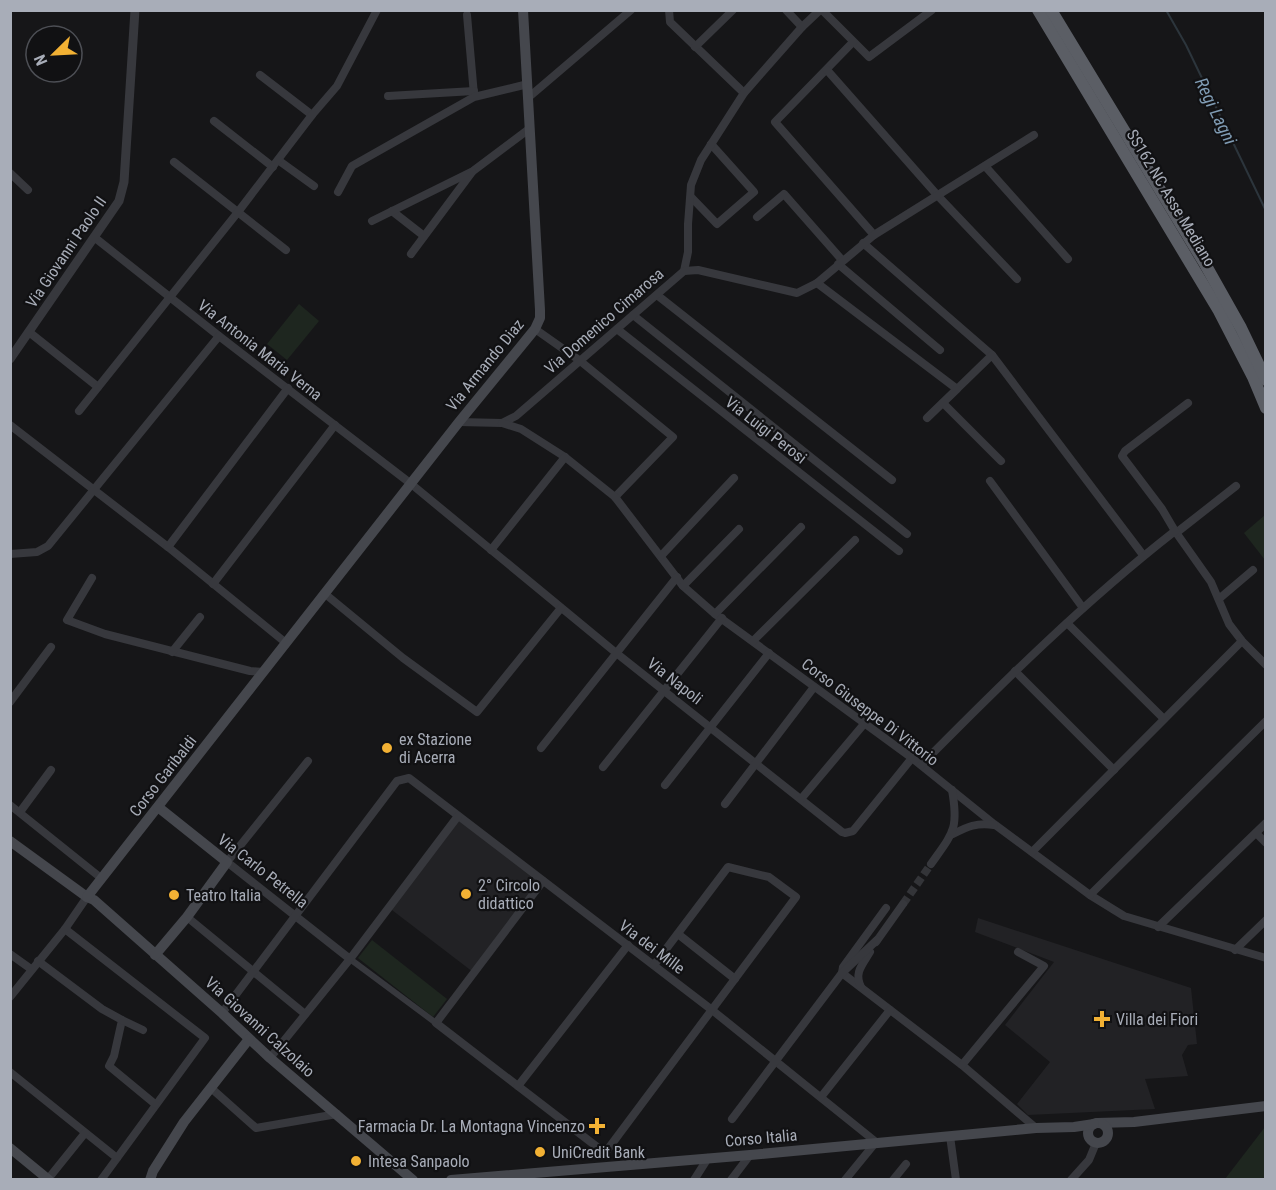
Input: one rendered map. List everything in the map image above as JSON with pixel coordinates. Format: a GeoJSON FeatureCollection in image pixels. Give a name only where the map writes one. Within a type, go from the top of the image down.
{"type":"FeatureCollection","features":[{"type":"Feature","properties":{"kind":"highway","name":"SS162 NC Asse Mediano"},"geometry":{"type":"LineString","coordinates":[[1038,10],[1219,311],[1266,408]]}},
{"type":"Feature","properties":{"kind":"highway","name":"SS162 NC Asse Mediano"},"geometry":{"type":"LineString","coordinates":[[1051,10],[1205,264],[1241,328],[1266,380]]}},
{"type":"Feature","properties":{"kind":"main road","name":"Via Armando Diaz"},"geometry":{"type":"LineString","coordinates":[[263,672],[410,483],[535,329],[540,318],[523,10]]}},
{"type":"Feature","properties":{"kind":"main road","name":"Corso Garibaldi"},"geometry":{"type":"LineString","coordinates":[[87,897],[263,672]]}},
{"type":"Feature","properties":{"kind":"main road","name":"Via Carlo Petrella"},"geometry":{"type":"LineString","coordinates":[[158,807],[227,862]]}},
{"type":"Feature","properties":{"kind":"main road","name":"Via Giovanni Calzolaio"},"geometry":{"type":"LineString","coordinates":[[10,841],[94,900],[222,1012],[270,1058],[413,1179]]}},
{"type":"Feature","properties":{"kind":"main road"},"geometry":{"type":"LineString","coordinates":[[155,955],[187,918],[227,862]]}},
{"type":"Feature","properties":{"kind":"main road"},"geometry":{"type":"LineString","coordinates":[[150,1179],[184,1122],[249,1039]]}},
{"type":"Feature","properties":{"kind":"main road","name":"Corso Italia"},"geometry":{"type":"LineString","coordinates":[[451,1179],[750,1155],[1036,1128],[1074,1127],[1095,1123],[1134,1122],[1266,1106]]}},
{"type":"Feature","properties":{"kind":"main road","name":"Corso Italia"},"geometry":{"type":"LineString","coordinates":[[1097,1140],[1134,1122]]}},
{"type":"Feature","properties":{"kind":"main road"},"geometry":{"type":"LineString","coordinates":[[1095,1123],[1103,1125],[1107,1130],[1097,1140],[1088,1131],[1095,1123]]}},
{"type":"Feature","properties":{"kind":"main road"},"geometry":{"type":"LineString","coordinates":[[1074,1127],[1097,1140]]}},
{"type":"Feature","properties":{"kind":"main road"},"geometry":{"type":"LineString","coordinates":[[10,1148],[49,1179]]}},
{"type":"Feature","properties":{"kind":"street","name":"Via Giovanni Paolo II"},"geometry":{"type":"LineString","coordinates":[[10,359],[119,201],[124,182],[135,10]]}},
{"type":"Feature","properties":{"kind":"street"},"geometry":{"type":"LineString","coordinates":[[80,411],[312,115],[338,86],[377,10]]}},
{"type":"Feature","properties":{"kind":"street"},"geometry":{"type":"LineString","coordinates":[[529,97],[631,10]]}},
{"type":"Feature","properties":{"kind":"street"},"geometry":{"type":"LineString","coordinates":[[669,10],[670,22],[744,93]]}},
{"type":"Feature","properties":{"kind":"street"},"geometry":{"type":"LineString","coordinates":[[695,47],[734,10]]}},
{"type":"Feature","properties":{"kind":"street"},"geometry":{"type":"LineString","coordinates":[[786,10],[802,27]]}},
{"type":"Feature","properties":{"kind":"street"},"geometry":{"type":"LineString","coordinates":[[684,271],[688,252],[691,185],[701,160],[744,93],[802,27],[821,10],[869,57],[932,10]]}},
{"type":"Feature","properties":{"kind":"street"},"geometry":{"type":"LineString","coordinates":[[467,15],[474,94]]}},
{"type":"Feature","properties":{"kind":"street"},"geometry":{"type":"LineString","coordinates":[[853,42],[775,122],[874,235]]}},
{"type":"Feature","properties":{"kind":"street"},"geometry":{"type":"LineString","coordinates":[[827,70],[938,196],[1017,279]]}},
{"type":"Feature","properties":{"kind":"street"},"geometry":{"type":"LineString","coordinates":[[260,75],[312,115]]}},
{"type":"Feature","properties":{"kind":"street"},"geometry":{"type":"LineString","coordinates":[[388,96],[474,94],[528,84]]}},
{"type":"Feature","properties":{"kind":"street"},"geometry":{"type":"LineString","coordinates":[[338,192],[352,166],[474,94]]}},
{"type":"Feature","properties":{"kind":"street"},"geometry":{"type":"LineString","coordinates":[[214,121],[275,164],[314,186]]}},
{"type":"Feature","properties":{"kind":"street"},"geometry":{"type":"LineString","coordinates":[[372,221],[473,171],[529,129]]}},
{"type":"Feature","properties":{"kind":"street","name":"Via Domenico Cimarosa"},"geometry":{"type":"LineString","coordinates":[[502,423],[516,416],[684,271],[698,270],[797,293],[817,283],[874,235],[1034,135]]}},
{"type":"Feature","properties":{"kind":"street"},"geometry":{"type":"LineString","coordinates":[[691,197],[717,224],[754,192],[711,144]]}},
{"type":"Feature","properties":{"kind":"street"},"geometry":{"type":"LineString","coordinates":[[174,162],[286,249]]}},
{"type":"Feature","properties":{"kind":"street"},"geometry":{"type":"LineString","coordinates":[[986,166],[1068,259]]}},
{"type":"Feature","properties":{"kind":"street"},"geometry":{"type":"LineString","coordinates":[[411,254],[473,171]]}},
{"type":"Feature","properties":{"kind":"street"},"geometry":{"type":"LineString","coordinates":[[10,173],[28,190]]}},
{"type":"Feature","properties":{"kind":"street"},"geometry":{"type":"LineString","coordinates":[[757,217],[784,194],[840,262],[940,350]]}},
{"type":"Feature","properties":{"kind":"street"},"geometry":{"type":"LineString","coordinates":[[392,211],[424,236]]}},
{"type":"Feature","properties":{"kind":"street","name":"Via Antonia Maria Verna"},"geometry":{"type":"LineString","coordinates":[[94,237],[410,483]]}},
{"type":"Feature","properties":{"kind":"street"},"geometry":{"type":"LineString","coordinates":[[863,243],[992,355],[1143,555]]}},
{"type":"Feature","properties":{"kind":"street"},"geometry":{"type":"LineString","coordinates":[[817,283],[957,390]]}},
{"type":"Feature","properties":{"kind":"street"},"geometry":{"type":"LineString","coordinates":[[657,295],[892,480]]}},
{"type":"Feature","properties":{"kind":"street"},"geometry":{"type":"LineString","coordinates":[[633,315],[907,534]]}},
{"type":"Feature","properties":{"kind":"street"},"geometry":{"type":"LineString","coordinates":[[535,329],[579,360],[673,437],[615,497]]}},
{"type":"Feature","properties":{"kind":"street","name":"Via Luigi Perosi"},"geometry":{"type":"LineString","coordinates":[[617,329],[899,551]]}},
{"type":"Feature","properties":{"kind":"street"},"geometry":{"type":"LineString","coordinates":[[29,332],[98,387]]}},
{"type":"Feature","properties":{"kind":"street"},"geometry":{"type":"LineString","coordinates":[[10,554],[37,552],[48,546],[219,336]]}},
{"type":"Feature","properties":{"kind":"street"},"geometry":{"type":"LineString","coordinates":[[927,418],[992,355]]}},
{"type":"Feature","properties":{"kind":"street"},"geometry":{"type":"LineString","coordinates":[[168,547],[288,388]]}},
{"type":"Feature","properties":{"kind":"street"},"geometry":{"type":"LineString","coordinates":[[943,403],[1001,461]]}},
{"type":"Feature","properties":{"kind":"street"},"geometry":{"type":"LineString","coordinates":[[1188,403],[1125,451],[1122,456],[1162,509],[1175,532],[1211,582],[1220,598],[1229,624],[1266,665]]}},
{"type":"Feature","properties":{"kind":"street"},"geometry":{"type":"LineString","coordinates":[[459,422],[502,423]]}},
{"type":"Feature","properties":{"kind":"street","name":"Corso Giuseppe Di Vittorio"},"geometry":{"type":"LineString","coordinates":[[502,423],[521,429],[565,457],[615,497],[683,586],[718,616],[912,758],[996,826],[1090,896],[1124,916],[1266,958]]}},
{"type":"Feature","properties":{"kind":"street"},"geometry":{"type":"LineString","coordinates":[[10,425],[168,547],[286,643]]}},
{"type":"Feature","properties":{"kind":"street"},"geometry":{"type":"LineString","coordinates":[[213,584],[335,425]]}},
{"type":"Feature","properties":{"kind":"street"},"geometry":{"type":"LineString","coordinates":[[491,550],[565,457]]}},
{"type":"Feature","properties":{"kind":"street"},"geometry":{"type":"LineString","coordinates":[[661,556],[734,478]]}},
{"type":"Feature","properties":{"kind":"street"},"geometry":{"type":"LineString","coordinates":[[990,481],[1083,608]]}},
{"type":"Feature","properties":{"kind":"street","name":"Via Napoli"},"geometry":{"type":"LineString","coordinates":[[410,483],[615,652],[842,832],[849,833],[912,758]]}},
{"type":"Feature","properties":{"kind":"street"},"geometry":{"type":"LineString","coordinates":[[921,765],[1083,608],[1143,555],[1236,486]]}},
{"type":"Feature","properties":{"kind":"street"},"geometry":{"type":"LineString","coordinates":[[603,767],[718,616],[801,527]]}},
{"type":"Feature","properties":{"kind":"street"},"geometry":{"type":"LineString","coordinates":[[683,586],[739,529]]}},
{"type":"Feature","properties":{"kind":"street"},"geometry":{"type":"LineString","coordinates":[[753,641],[855,540]]}},
{"type":"Feature","properties":{"kind":"street"},"geometry":{"type":"LineString","coordinates":[[1220,598],[1253,570]]}},
{"type":"Feature","properties":{"kind":"street"},"geometry":{"type":"LineString","coordinates":[[541,748],[615,652],[677,577]]}},
{"type":"Feature","properties":{"kind":"street"},"geometry":{"type":"LineString","coordinates":[[92,578],[67,620],[105,634],[172,652],[250,671],[263,672]]}},
{"type":"Feature","properties":{"kind":"street"},"geometry":{"type":"LineString","coordinates":[[324,593],[403,658],[477,712],[561,608]]}},
{"type":"Feature","properties":{"kind":"street"},"geometry":{"type":"LineString","coordinates":[[172,652],[200,617]]}},
{"type":"Feature","properties":{"kind":"street"},"geometry":{"type":"LineString","coordinates":[[1067,623],[1164,718]]}},
{"type":"Feature","properties":{"kind":"street"},"geometry":{"type":"LineString","coordinates":[[1032,852],[1242,641]]}},
{"type":"Feature","properties":{"kind":"street"},"geometry":{"type":"LineString","coordinates":[[10,702],[51,647]]}},
{"type":"Feature","properties":{"kind":"street"},"geometry":{"type":"LineString","coordinates":[[665,785],[769,653]]}},
{"type":"Feature","properties":{"kind":"street"},"geometry":{"type":"LineString","coordinates":[[1016,671],[1114,770]]}},
{"type":"Feature","properties":{"kind":"street"},"geometry":{"type":"LineString","coordinates":[[725,804],[814,687]]}},
{"type":"Feature","properties":{"kind":"street"},"geometry":{"type":"LineString","coordinates":[[1090,896],[1266,721]]}},
{"type":"Feature","properties":{"kind":"street"},"geometry":{"type":"LineString","coordinates":[[801,799],[864,724]]}},
{"type":"Feature","properties":{"kind":"street"},"geometry":{"type":"LineString","coordinates":[[227,862],[308,761]]}},
{"type":"Feature","properties":{"kind":"street"},"geometry":{"type":"LineString","coordinates":[[20,812],[51,770]]}},
{"type":"Feature","properties":{"kind":"street","name":"Via dei Mille"},"geometry":{"type":"LineString","coordinates":[[296,916],[397,781],[409,778],[712,1010],[876,1142]]}},
{"type":"Feature","properties":{"kind":"street"},"geometry":{"type":"LineString","coordinates":[[952,790],[955,818],[953,834]]}},
{"type":"Feature","properties":{"kind":"street"},"geometry":{"type":"LineString","coordinates":[[10,805],[101,878]]}},
{"type":"Feature","properties":{"kind":"street"},"geometry":{"type":"LineString","coordinates":[[270,1058],[350,959],[458,816]]}},
{"type":"Feature","properties":{"kind":"street"},"geometry":{"type":"LineString","coordinates":[[931,864],[953,834],[971,825],[984,823],[996,826]]}},
{"type":"Feature","properties":{"kind":"street"},"geometry":{"type":"LineString","coordinates":[[1158,927],[1266,823]]}},
{"type":"Feature","properties":{"kind":"street"},"geometry":{"type":"LineString","coordinates":[[1256,833],[1266,843]]}},
{"type":"Feature","properties":{"kind":"street","name":"Via Carlo Petrella"},"geometry":{"type":"LineString","coordinates":[[227,862],[350,959]]}},
{"type":"Feature","properties":{"kind":"street"},"geometry":{"type":"LineString","coordinates":[[605,1153],[796,897],[769,877],[728,867],[654,965]]}},
{"type":"Feature","properties":{"kind":"street"},"geometry":{"type":"LineString","coordinates":[[436,1023],[543,881]]}},
{"type":"Feature","properties":{"kind":"street"},"geometry":{"type":"LineString","coordinates":[[10,997],[65,929],[87,897]]}},
{"type":"Feature","properties":{"kind":"street"},"geometry":{"type":"LineString","coordinates":[[862,989],[859,982],[859,969],[903,904]]}},
{"type":"Feature","properties":{"kind":"street"},"geometry":{"type":"LineString","coordinates":[[842,973],[843,967],[886,908]]}},
{"type":"Feature","properties":{"kind":"street"},"geometry":{"type":"LineString","coordinates":[[222,1012],[296,916]]}},
{"type":"Feature","properties":{"kind":"street"},"geometry":{"type":"LineString","coordinates":[[187,918],[305,1014]]}},
{"type":"Feature","properties":{"kind":"street"},"geometry":{"type":"LineString","coordinates":[[1235,950],[1266,920]]}},
{"type":"Feature","properties":{"kind":"street"},"geometry":{"type":"LineString","coordinates":[[65,929],[205,1038],[101,1179]]}},
{"type":"Feature","properties":{"kind":"street"},"geometry":{"type":"LineString","coordinates":[[678,934],[735,979]]}},
{"type":"Feature","properties":{"kind":"street"},"geometry":{"type":"LineString","coordinates":[[732,1119],[842,973],[878,940]]}},
{"type":"Feature","properties":{"kind":"street"},"geometry":{"type":"LineString","coordinates":[[518,1086],[628,945]]}},
{"type":"Feature","properties":{"kind":"street"},"geometry":{"type":"LineString","coordinates":[[962,1065],[1044,966],[1018,952]]}},
{"type":"Feature","properties":{"kind":"street"},"geometry":{"type":"LineString","coordinates":[[10,954],[31,969]]}},
{"type":"Feature","properties":{"kind":"street"},"geometry":{"type":"LineString","coordinates":[[350,959],[605,1153],[609,1166]]}},
{"type":"Feature","properties":{"kind":"street"},"geometry":{"type":"LineString","coordinates":[[38,961],[102,1009],[143,1030]]}},
{"type":"Feature","properties":{"kind":"street"},"geometry":{"type":"LineString","coordinates":[[842,973],[962,1065],[1036,1128]]}},
{"type":"Feature","properties":{"kind":"street"},"geometry":{"type":"LineString","coordinates":[[821,1097],[890,1010]]}},
{"type":"Feature","properties":{"kind":"street"},"geometry":{"type":"LineString","coordinates":[[122,1020],[114,1056],[109,1066],[155,1104]]}},
{"type":"Feature","properties":{"kind":"street"},"geometry":{"type":"LineString","coordinates":[[10,1072],[117,1158]]}},
{"type":"Feature","properties":{"kind":"street"},"geometry":{"type":"LineString","coordinates":[[211,1088],[256,1128],[337,1114]]}},
{"type":"Feature","properties":{"kind":"street"},"geometry":{"type":"LineString","coordinates":[[49,1179],[85,1132]]}},
{"type":"Feature","properties":{"kind":"street"},"geometry":{"type":"LineString","coordinates":[[950,1136],[956,1179]]}},
{"type":"Feature","properties":{"kind":"street"},"geometry":{"type":"LineString","coordinates":[[1071,1179],[1089,1160],[1097,1140]]}},
{"type":"Feature","properties":{"kind":"street"},"geometry":{"type":"LineString","coordinates":[[845,1179],[876,1142]]}},
{"type":"Feature","properties":{"kind":"street"},"geometry":{"type":"LineString","coordinates":[[732,1179],[750,1155]]}},
{"type":"Feature","properties":{"kind":"street"},"geometry":{"type":"LineString","coordinates":[[694,1179],[708,1158]]}},
{"type":"Feature","properties":{"kind":"street"},"geometry":{"type":"LineString","coordinates":[[893,1179],[906,1164]]}},
{"type":"Feature","properties":{"kind":"shaded area"},"geometry":{"type":"Polygon","coordinates":[[[299,304],[319,321],[287,360],[267,344],[299,304]]]}},
{"type":"Feature","properties":{"kind":"shaded area"},"geometry":{"type":"Polygon","coordinates":[[[1265,515],[1265,560],[1244,533],[1265,515]]]}},
{"type":"Feature","properties":{"kind":"shaded area","name":"2° Circolo didattico"},"geometry":{"type":"Polygon","coordinates":[[[458,816],[543,881],[473,972],[388,907],[458,816]]]}},
{"type":"Feature","properties":{"kind":"shaded area","name":"Villa dei Fiori"},"geometry":{"type":"Polygon","coordinates":[[[978,918],[1191,988],[1197,1044],[1188,1045],[1182,1055],[1188,1076],[1145,1079],[1155,1109],[1028,1115],[1017,1104],[1050,1062],[1005,1025],[1054,962],[975,932],[978,918]]]}},
{"type":"Feature","properties":{"kind":"shaded area"},"geometry":{"type":"Polygon","coordinates":[[[372,940],[447,999],[433,1017],[358,958],[372,940]]]}},
{"type":"Feature","properties":{"kind":"shaded area"},"geometry":{"type":"Polygon","coordinates":[[[1265,1127],[1265,1179],[1225,1179],[1265,1127]]]}},
{"type":"Feature","properties":{"kind":"waterway","name":"Regi Lagni"},"geometry":{"type":"LineString","coordinates":[[1166,10],[1186,45],[1266,211]]}},
{"type":"Feature","properties":{"kind":"tunnel"},"geometry":{"type":"LineString","coordinates":[[903,904],[931,864]]}},
{"type":"Feature","properties":{"kind":"place","name":"ex Stazione di Acerra"},"geometry":{"type":"Point","coordinates":[387,748]}},
{"type":"Feature","properties":{"kind":"place","name":"2° Circolo didattico"},"geometry":{"type":"Point","coordinates":[466,894]}},
{"type":"Feature","properties":{"kind":"place","name":"Teatro Italia"},"geometry":{"type":"Point","coordinates":[174,895]}},
{"type":"Feature","properties":{"kind":"place","name":"Villa dei Fiori"},"geometry":{"type":"Point","coordinates":[1102,1019]}},
{"type":"Feature","properties":{"kind":"place","name":"Farmacia Dr. La Montagna Vincenzo"},"geometry":{"type":"Point","coordinates":[597,1126]}},
{"type":"Feature","properties":{"kind":"place","name":"UniCredit Bank"},"geometry":{"type":"Point","coordinates":[540,1152]}},
{"type":"Feature","properties":{"kind":"place","name":"Intesa Sanpaolo"},"geometry":{"type":"Point","coordinates":[356,1161]}}]}
